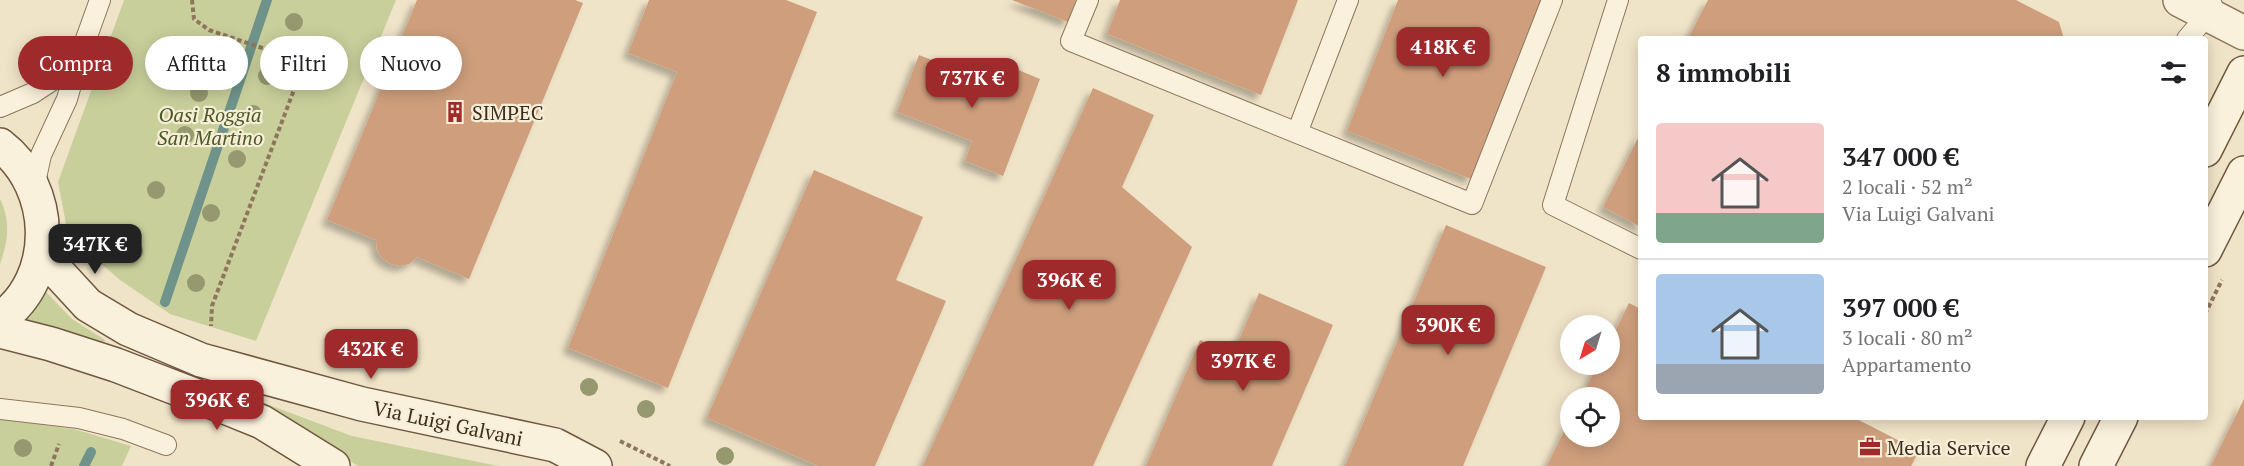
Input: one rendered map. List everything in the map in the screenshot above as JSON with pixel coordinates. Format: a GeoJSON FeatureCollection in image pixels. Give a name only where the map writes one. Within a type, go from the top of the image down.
{"type":"FeatureCollection","features":[{"type":"Feature","properties":{"kind":"main road"},"geometry":{"type":"LineString","coordinates":[[2201,5],[2244,33]]}},
{"type":"Feature","properties":{"kind":"main road"},"geometry":{"type":"LineString","coordinates":[[2208,144],[2244,73]]}},
{"type":"Feature","properties":{"kind":"main road"},"geometry":{"type":"LineString","coordinates":[[0,145],[13,155],[34,187],[41,209],[43,233],[39,261],[28,288],[0,320]]}},
{"type":"Feature","properties":{"kind":"main road"},"geometry":{"type":"LineString","coordinates":[[2208,244],[2244,173]]}},
{"type":"Feature","properties":{"kind":"main road","name":"Via Luigi Galvani"},"geometry":{"type":"LineString","coordinates":[[43,233],[53,267],[88,305],[128,329],[201,360],[362,404],[555,446],[595,466]]}},
{"type":"Feature","properties":{"kind":"main road"},"geometry":{"type":"LineString","coordinates":[[0,331],[51,344],[116,365],[262,422],[333,466]]}},
{"type":"Feature","properties":{"kind":"main road"},"geometry":{"type":"LineString","coordinates":[[2043,466],[2066,420]]}},
{"type":"Feature","properties":{"kind":"main road"},"geometry":{"type":"LineString","coordinates":[[2096,466],[2119,420]]}},
{"type":"Feature","properties":{"kind":"lane"},"geometry":{"type":"LineString","coordinates":[[86,36],[100,0]]}},
{"type":"Feature","properties":{"kind":"lane"},"geometry":{"type":"LineString","coordinates":[[1088,0],[1071,41],[1472,204],[1552,0]]}},
{"type":"Feature","properties":{"kind":"lane"},"geometry":{"type":"LineString","coordinates":[[1297,133],[1348,0]]}},
{"type":"Feature","properties":{"kind":"lane"},"geometry":{"type":"LineString","coordinates":[[1618,0],[1553,205],[1638,248]]}},
{"type":"Feature","properties":{"kind":"lane"},"geometry":{"type":"LineString","coordinates":[[2188,36],[2201,5]]}},
{"type":"Feature","properties":{"kind":"lane"},"geometry":{"type":"LineString","coordinates":[[0,107],[37,90]]}},
{"type":"Feature","properties":{"kind":"lane"},"geometry":{"type":"LineString","coordinates":[[34,187],[41,155],[69,90]]}},
{"type":"Feature","properties":{"kind":"lane"},"geometry":{"type":"LineString","coordinates":[[0,409],[79,418],[123,429],[166,445]]}},
{"type":"Feature","properties":{"kind":"path"},"geometry":{"type":"LineString","coordinates":[[192,0],[194,19],[209,30],[280,54],[293,65],[297,82],[212,306],[210,336]]}},
{"type":"Feature","properties":{"kind":"green space","name":"Oasi Roggia San Martino"},"geometry":{"type":"Polygon","coordinates":[[[124,0],[396,0],[381,36],[360,36],[360,88],[256,341],[170,314],[120,280],[83,248],[66,224],[58,182],[91,90],[133,90],[133,36],[111,36],[124,0]]]}},
{"type":"Feature","properties":{"kind":"green space"},"geometry":{"type":"Polygon","coordinates":[[[0,199],[6,215],[7,231],[0,264],[0,199]]]}},
{"type":"Feature","properties":{"kind":"green space"},"geometry":{"type":"Polygon","coordinates":[[[44,290],[72,319],[105,340],[102,347],[58,329],[24,322],[44,290]]]}},
{"type":"Feature","properties":{"kind":"green space"},"geometry":{"type":"Polygon","coordinates":[[[248,397],[352,436],[498,466],[358,466],[293,425],[245,405],[248,397]]]}},
{"type":"Feature","properties":{"kind":"green space"},"geometry":{"type":"Polygon","coordinates":[[[0,419],[74,429],[131,446],[122,466],[0,466],[0,419]]]}},
{"type":"Feature","properties":{"kind":"building","name":"SIMPEC"},"geometry":{"type":"Polygon","coordinates":[[[417,0],[575,0],[583,3],[469,279],[417,257],[409,264],[400,266],[391,264],[382,258],[377,250],[376,240],[327,220],[380,90],[462,90],[462,36],[402,36],[417,0]]]}},
{"type":"Feature","properties":{"kind":"building"},"geometry":{"type":"Polygon","coordinates":[[[649,0],[786,0],[817,12],[668,388],[568,348],[677,72],[628,53],[649,0]]]}},
{"type":"Feature","properties":{"kind":"building"},"geometry":{"type":"Polygon","coordinates":[[[1012,0],[1076,0],[1068,22],[1012,0]]]}},
{"type":"Feature","properties":{"kind":"building"},"geometry":{"type":"Polygon","coordinates":[[[1120,0],[1298,0],[1261,95],[1107,34],[1120,0]]]}},
{"type":"Feature","properties":{"kind":"building"},"geometry":{"type":"Polygon","coordinates":[[[1398,0],[1541,0],[1471,179],[1347,131],[1398,0]]]}},
{"type":"Feature","properties":{"kind":"building"},"geometry":{"type":"Polygon","coordinates":[[[1708,0],[2016,0],[2059,22],[2063,36],[1690,36],[1708,0]]]}},
{"type":"Feature","properties":{"kind":"building"},"geometry":{"type":"Polygon","coordinates":[[[919,55],[998,86],[1006,65],[1040,79],[1003,176],[965,161],[972,141],[897,112],[919,55]]]}},
{"type":"Feature","properties":{"kind":"building"},"geometry":{"type":"Polygon","coordinates":[[[1093,88],[1154,115],[1122,187],[1192,247],[1093,466],[923,466],[1093,88]]]}},
{"type":"Feature","properties":{"kind":"building"},"geometry":{"type":"Polygon","coordinates":[[[1638,138],[1638,225],[1603,207],[1638,138]]]}},
{"type":"Feature","properties":{"kind":"building"},"geometry":{"type":"Polygon","coordinates":[[[814,170],[923,217],[896,280],[946,301],[875,466],[818,466],[707,418],[814,170]]]}},
{"type":"Feature","properties":{"kind":"building"},"geometry":{"type":"Polygon","coordinates":[[[1446,225],[1546,267],[1463,466],[1345,466],[1446,225]]]}},
{"type":"Feature","properties":{"kind":"building"},"geometry":{"type":"Polygon","coordinates":[[[1259,293],[1333,325],[1272,466],[1146,466],[1200,340],[1233,354],[1259,293]]]}},
{"type":"Feature","properties":{"kind":"building"},"geometry":{"type":"Polygon","coordinates":[[[1629,303],[1638,308],[1638,420],[1859,420],[1919,451],[1911,466],[1547,466],[1560,439],[1560,447],[1620,447],[1620,387],[1586,387],[1592,375],[1620,375],[1620,321],[1629,303]]]}},
{"type":"Feature","properties":{"kind":"building"},"geometry":{"type":"Polygon","coordinates":[[[2244,399],[2244,466],[2211,466],[2244,399]]]}},
{"type":"Feature","properties":{"kind":"waterway"},"geometry":{"type":"LineString","coordinates":[[165,302],[267,0]]}},
{"type":"Feature","properties":{"kind":"waterway"},"geometry":{"type":"LineString","coordinates":[[84,466],[91,452]]}},
{"type":"Feature","properties":{"kind":"place","name":"SIMPEC"},"geometry":{"type":"Point","coordinates":[455,112]}},
{"type":"Feature","properties":{"kind":"place","name":"Media Service"},"geometry":{"type":"Point","coordinates":[1870,447]}}]}
